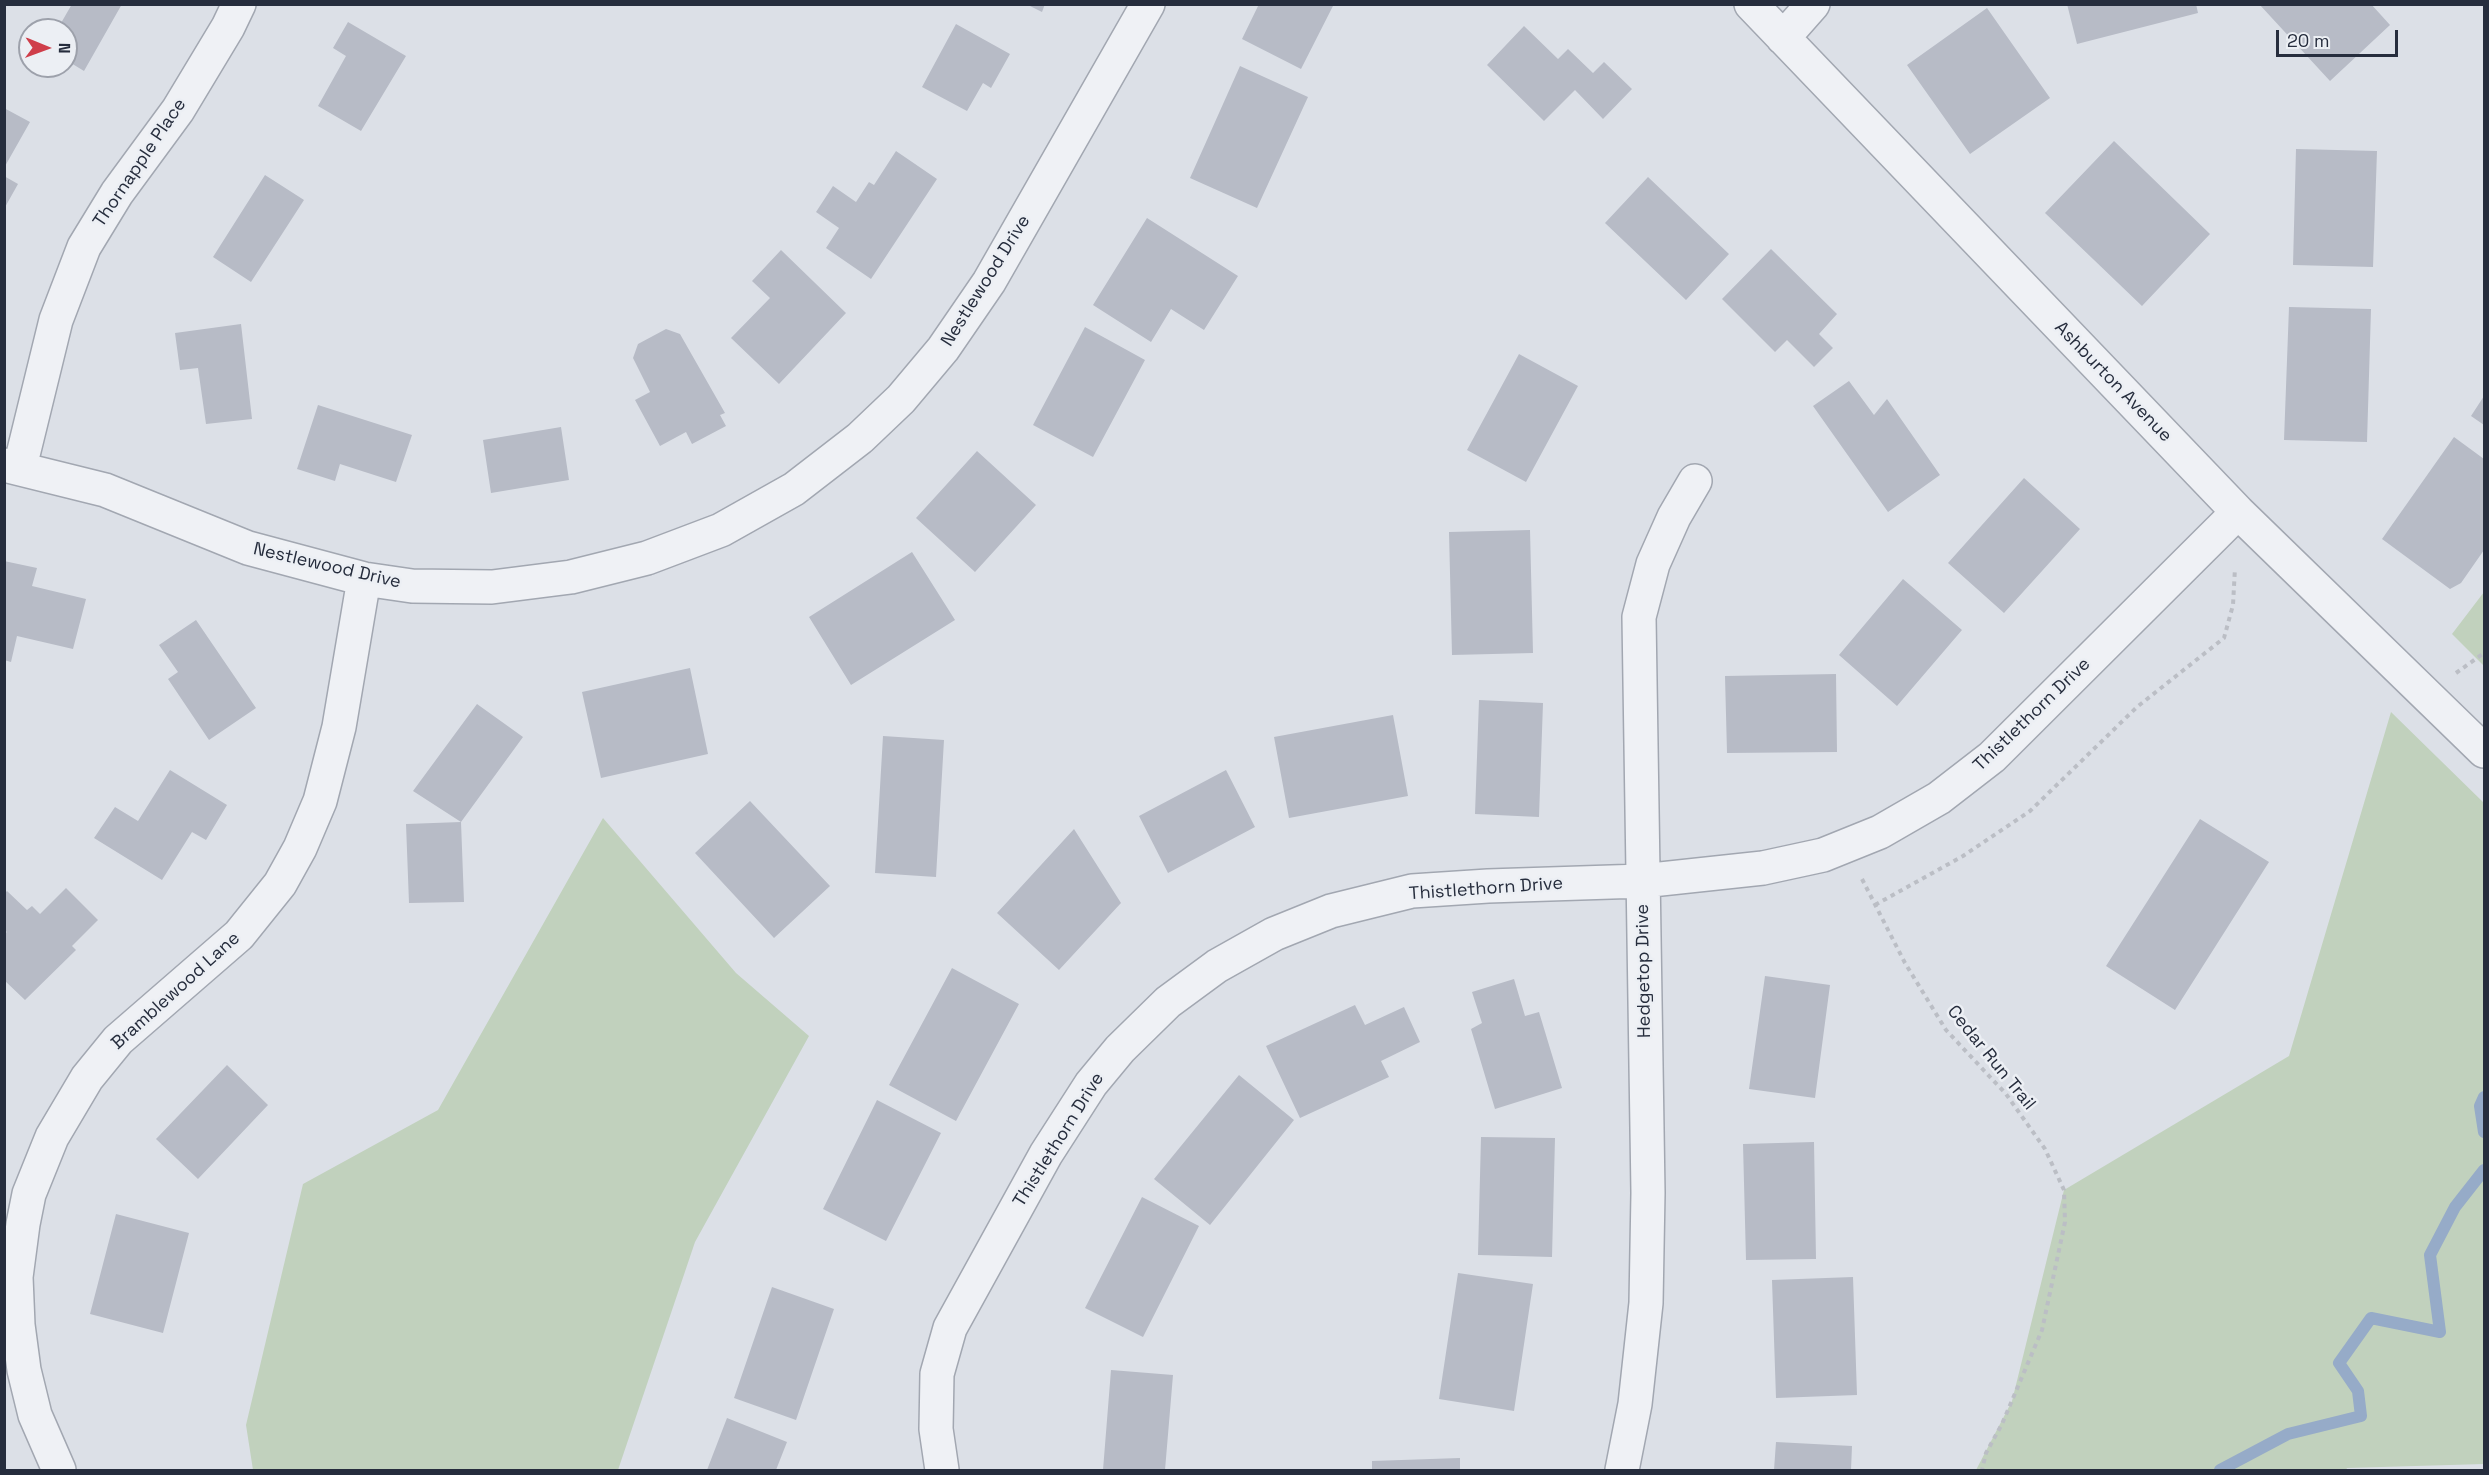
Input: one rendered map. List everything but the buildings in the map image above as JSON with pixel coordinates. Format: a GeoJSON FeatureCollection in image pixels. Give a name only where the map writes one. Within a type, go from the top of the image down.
{"type":"FeatureCollection","features":[{"type":"Feature","properties":{"kind":"street","name":"Thornapple Place"},"geometry":{"type":"LineString","coordinates":[[12,466],[56,320],[84,248],[117,193],[178,110],[228,27],[239,4]]}},
{"type":"Feature","properties":{"kind":"street","name":"Nestlewood Drive"},"geometry":{"type":"LineString","coordinates":[[12,466],[105,490],[248,548],[364,579],[412,586],[492,587],[571,577],[647,558],[721,530],[794,489],[860,438],[900,399],[944,349],[989,282],[1148,4]]}},
{"type":"Feature","properties":{"kind":"street","name":"Ashburton Avenue"},"geometry":{"type":"LineString","coordinates":[[1751,4],[2238,512],[2484,751]]}},
{"type":"Feature","properties":{"kind":"street"},"geometry":{"type":"LineString","coordinates":[[1783,38],[1813,4]]}},
{"type":"Feature","properties":{"kind":"street","name":"Hedgetop Drive"},"geometry":{"type":"LineString","coordinates":[[1622,1470],[1635,1404],[1646,1303],[1648,1193],[1640,617],[1653,564],[1674,517],[1695,481]]}},
{"type":"Feature","properties":{"kind":"street","name":"Thistlethorn Drive"},"geometry":{"type":"LineString","coordinates":[[942,1470],[936,1429],[937,1374],[950,1328],[1046,1154],[1091,1084],[1120,1049],[1168,1002],[1217,966],[1274,934],[1331,911],[1412,891],[1642,881],[1763,868],[1822,855],[1880,832],[1940,798],[1992,757],[2238,512]]}},
{"type":"Feature","properties":{"kind":"street","name":"Bramblewood Lane"},"geometry":{"type":"LineString","coordinates":[[59,1470],[35,1415],[24,1370],[18,1325],[16,1277],[29,1194],[52,1137],[87,1078],[118,1040],[239,935],[280,884],[300,848],[320,801],[339,727],[364,579]]}},
{"type":"Feature","properties":{"kind":"path"},"geometry":{"type":"LineString","coordinates":[[1875,904],[1963,856],[2030,811],[2137,707],[2224,638],[2233,605],[2238,512]]}},
{"type":"Feature","properties":{"kind":"path","name":"Cedar Run Trail"},"geometry":{"type":"LineString","coordinates":[[1846,846],[1905,963],[1946,1030],[2006,1094],[2045,1149],[2064,1190],[2065,1222],[2042,1330],[2002,1424],[1986,1453],[1982,1470]]}},
{"type":"Feature","properties":{"kind":"green space"},"geometry":{"type":"Polygon","coordinates":[[[2484,592],[2484,666],[2452,634],[2484,592]]]}},
{"type":"Feature","properties":{"kind":"green space"},"geometry":{"type":"Polygon","coordinates":[[[2391,712],[2484,803],[2484,1464],[2347,1468],[2346,1470],[1976,1470],[2012,1401],[2064,1190],[2289,1056],[2391,712]]]}},
{"type":"Feature","properties":{"kind":"green space"},"geometry":{"type":"Polygon","coordinates":[[[603,818],[736,973],[809,1036],[695,1242],[618,1470],[253,1470],[246,1425],[303,1184],[438,1110],[603,818]]]}},
{"type":"Feature","properties":{"kind":"waterway"},"geometry":{"type":"LineString","coordinates":[[2484,1097],[2480,1106],[2484,1132]]}},
{"type":"Feature","properties":{"kind":"waterway"},"geometry":{"type":"LineString","coordinates":[[2220,1470],[2288,1434],[2361,1416],[2358,1391],[2339,1363],[2371,1318],[2440,1332],[2430,1255],[2455,1207],[2484,1170]]}}]}
